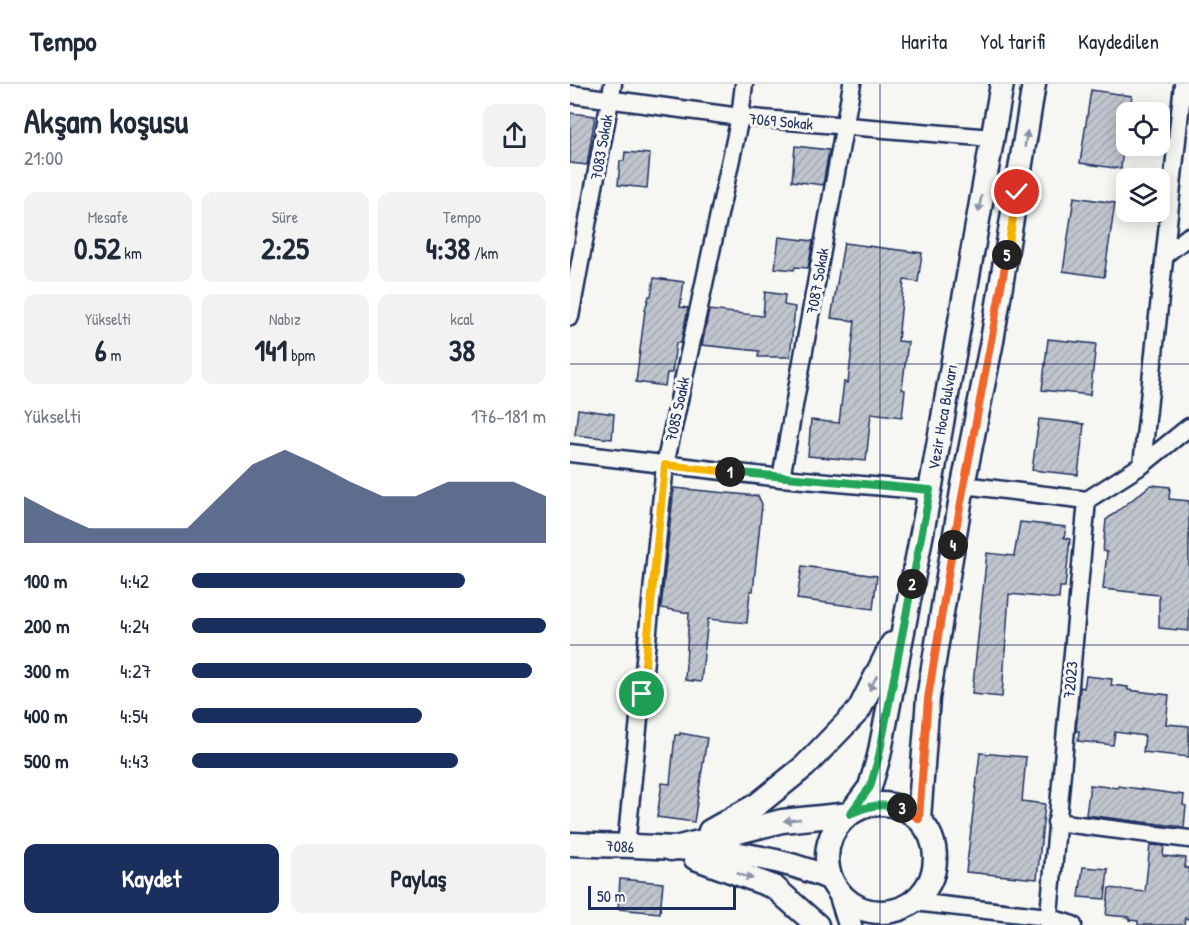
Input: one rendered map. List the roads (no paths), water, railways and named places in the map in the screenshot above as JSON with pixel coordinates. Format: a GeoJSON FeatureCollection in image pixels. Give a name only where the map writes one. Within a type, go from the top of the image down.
{"type":"FeatureCollection","features":[{"type":"Feature","properties":{"kind":"main road","name":"Vezir Hoca Bulvarı"},"geometry":{"type":"LineString","coordinates":[[850,814],[870,787],[907,611],[1002,84]]}},
{"type":"Feature","properties":{"kind":"main road","name":"Vezir Hoca Bulvarı"},"geometry":{"type":"LineString","coordinates":[[919,819],[928,698],[963,485],[992,341],[1034,84]]}},
{"type":"Feature","properties":{"kind":"main road"},"geometry":{"type":"LineString","coordinates":[[671,849],[708,832],[758,804],[805,766],[859,710],[907,611]]}},
{"type":"Feature","properties":{"kind":"main road"},"geometry":{"type":"LineString","coordinates":[[671,849],[782,821],[850,814],[867,806],[885,804],[903,808],[919,819],[930,834],[935,852],[934,870],[927,888],[914,902],[900,910],[876,912],[852,904],[836,886]]}},
{"type":"Feature","properties":{"kind":"main road"},"geometry":{"type":"LineString","coordinates":[[850,814],[837,827],[829,844],[827,863],[850,925]]}},
{"type":"Feature","properties":{"kind":"main road","name":"7086"},"geometry":{"type":"LineString","coordinates":[[570,844],[740,854],[802,867],[836,886]]}},
{"type":"Feature","properties":{"kind":"main road"},"geometry":{"type":"LineString","coordinates":[[671,849],[774,887],[818,925]]}},
{"type":"Feature","properties":{"kind":"main road"},"geometry":{"type":"LineString","coordinates":[[911,925],[914,902]]}},
{"type":"Feature","properties":{"kind":"street","name":"7085 Soakk"},"geometry":{"type":"LineString","coordinates":[[626,846],[665,465],[740,117],[744,84]]}},
{"type":"Feature","properties":{"kind":"street","name":"7087 Sokak"},"geometry":{"type":"LineString","coordinates":[[781,478],[852,84]]}},
{"type":"Feature","properties":{"kind":"street"},"geometry":{"type":"LineString","coordinates":[[1142,465],[1183,84]]}},
{"type":"Feature","properties":{"kind":"street","name":"7069 Sokak"},"geometry":{"type":"LineString","coordinates":[[570,94],[611,92],[740,117],[992,138]]}},
{"type":"Feature","properties":{"kind":"street","name":"7083 Sokak"},"geometry":{"type":"LineString","coordinates":[[570,317],[611,92]]}},
{"type":"Feature","properties":{"kind":"street"},"geometry":{"type":"LineString","coordinates":[[1166,254],[1189,236]]}},
{"type":"Feature","properties":{"kind":"street"},"geometry":{"type":"LineString","coordinates":[[963,485],[1087,500],[1142,465],[1189,427]]}},
{"type":"Feature","properties":{"kind":"street"},"geometry":{"type":"LineString","coordinates":[[570,453],[781,478],[930,490]]}},
{"type":"Feature","properties":{"kind":"street","name":"72023"},"geometry":{"type":"LineString","coordinates":[[1048,921],[1087,500]]}},
{"type":"Feature","properties":{"kind":"street"},"geometry":{"type":"LineString","coordinates":[[1056,822],[1189,839]]}},
{"type":"Feature","properties":{"kind":"street"},"geometry":{"type":"LineString","coordinates":[[914,902],[1073,925]]}}]}
